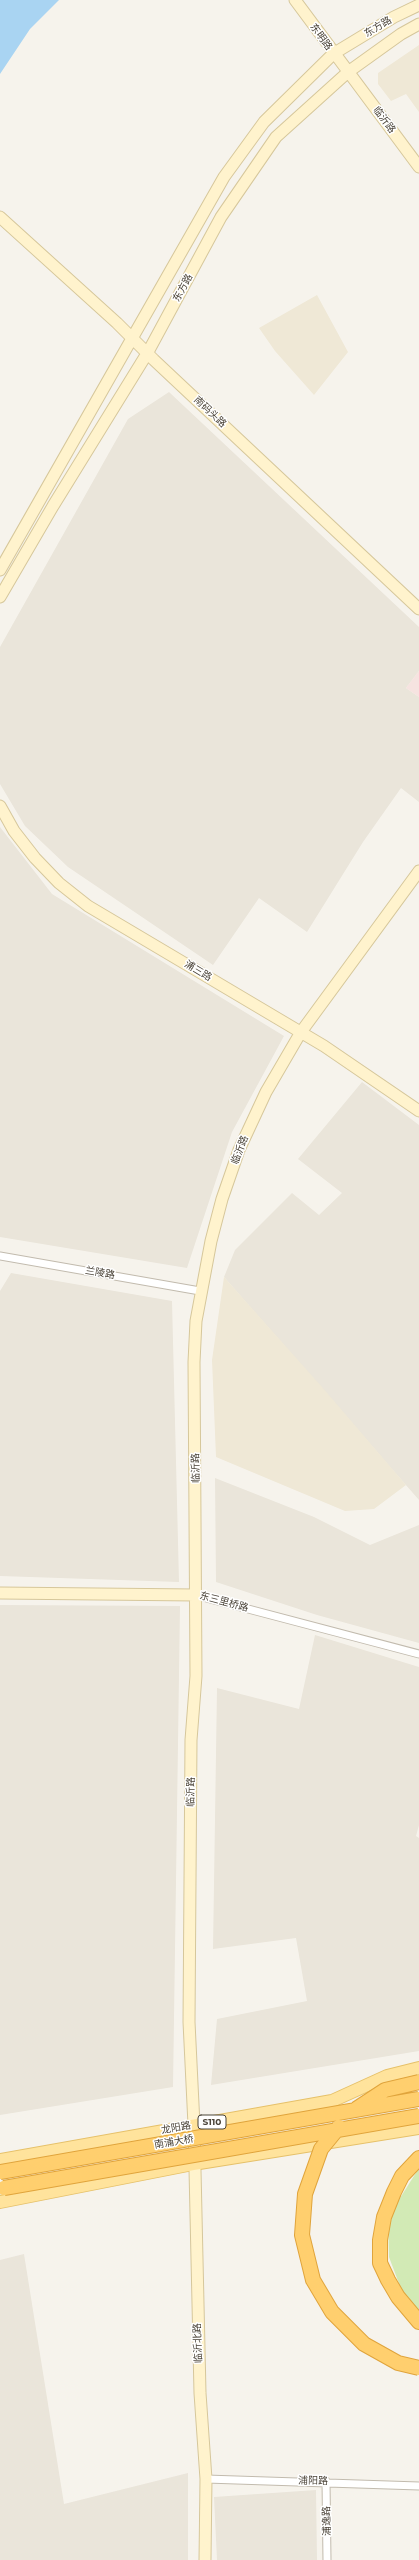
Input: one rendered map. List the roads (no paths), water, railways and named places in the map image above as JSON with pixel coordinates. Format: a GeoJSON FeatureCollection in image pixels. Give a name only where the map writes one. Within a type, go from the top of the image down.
{"type":"FeatureCollection","features":[{"type":"Feature","properties":{"kind":"highway"},"geometry":{"type":"LineString","coordinates":[[419,2082],[385,2090],[366,2101],[335,2132],[321,2149],[305,2194],[302,2217],[302,2235],[313,2280],[332,2312],[364,2344],[398,2362],[419,2368]]}},
{"type":"Feature","properties":{"kind":"highway","name":"南浦大桥"},"geometry":{"type":"LineString","coordinates":[[0,2172],[419,2099]]}},
{"type":"Feature","properties":{"kind":"highway","name":"南浦大桥"},"geometry":{"type":"LineString","coordinates":[[2,2188],[419,2116]]}},
{"type":"Feature","properties":{"kind":"highway"},"geometry":{"type":"LineString","coordinates":[[419,2158],[402,2176],[384,2217],[380,2240],[380,2263],[398,2296],[419,2322]]}},
{"type":"Feature","properties":{"kind":"main road","name":"龙阳路"},"geometry":{"type":"LineString","coordinates":[[0,2160],[332,2101],[387,2076],[419,2068]]}},
{"type":"Feature","properties":{"kind":"main road"},"geometry":{"type":"LineString","coordinates":[[0,2202],[193,2164],[419,2128]]}},
{"type":"Feature","properties":{"kind":"street","name":"东明路"},"geometry":{"type":"LineString","coordinates":[[295,0],[333,54],[348,72]]}},
{"type":"Feature","properties":{"kind":"street","name":"东方路"},"geometry":{"type":"LineString","coordinates":[[0,570],[224,177],[264,122],[333,54],[394,17],[419,5]]}},
{"type":"Feature","properties":{"kind":"street","name":"东方路"},"geometry":{"type":"LineString","coordinates":[[0,597],[52,506],[148,352],[222,217],[276,137],[348,72],[401,34],[419,24]]}},
{"type":"Feature","properties":{"kind":"street","name":"临沂路"},"geometry":{"type":"LineString","coordinates":[[348,72],[419,167]]}},
{"type":"Feature","properties":{"kind":"street","name":"南码头路"},"geometry":{"type":"LineString","coordinates":[[0,217],[148,352],[419,609]]}},
{"type":"Feature","properties":{"kind":"street","name":"浦三路"},"geometry":{"type":"LineString","coordinates":[[0,806],[28,849],[47,871],[73,894],[104,916],[301,1032],[419,1111]]}},
{"type":"Feature","properties":{"kind":"street","name":"临沂路"},"geometry":{"type":"LineString","coordinates":[[194,2125],[188,2022],[195,1595],[194,1362],[200,1291],[216,1220],[239,1150],[266,1092],[301,1032],[419,871]]}},
{"type":"Feature","properties":{"kind":"street","name":"兰陵路"},"geometry":{"type":"LineString","coordinates":[[0,1256],[200,1291]]}},
{"type":"Feature","properties":{"kind":"street","name":"东三里桥路"},"geometry":{"type":"LineString","coordinates":[[0,1593],[195,1595],[419,1654]]}},
{"type":"Feature","properties":{"kind":"street","name":"临沂北路"},"geometry":{"type":"LineString","coordinates":[[194,2125],[193,2164],[200,2393],[206,2479],[205,2560]]}},
{"type":"Feature","properties":{"kind":"street","name":"浦阳路"},"geometry":{"type":"LineString","coordinates":[[206,2479],[326,2481],[419,2486]]}},
{"type":"Feature","properties":{"kind":"street","name":"浦逸路"},"geometry":{"type":"LineString","coordinates":[[326,2481],[327,2560]]}},
{"type":"Feature","properties":{"kind":"water"},"geometry":{"type":"Polygon","coordinates":[[[0,0],[59,0],[30,29],[0,74],[0,0]]]}}]}
